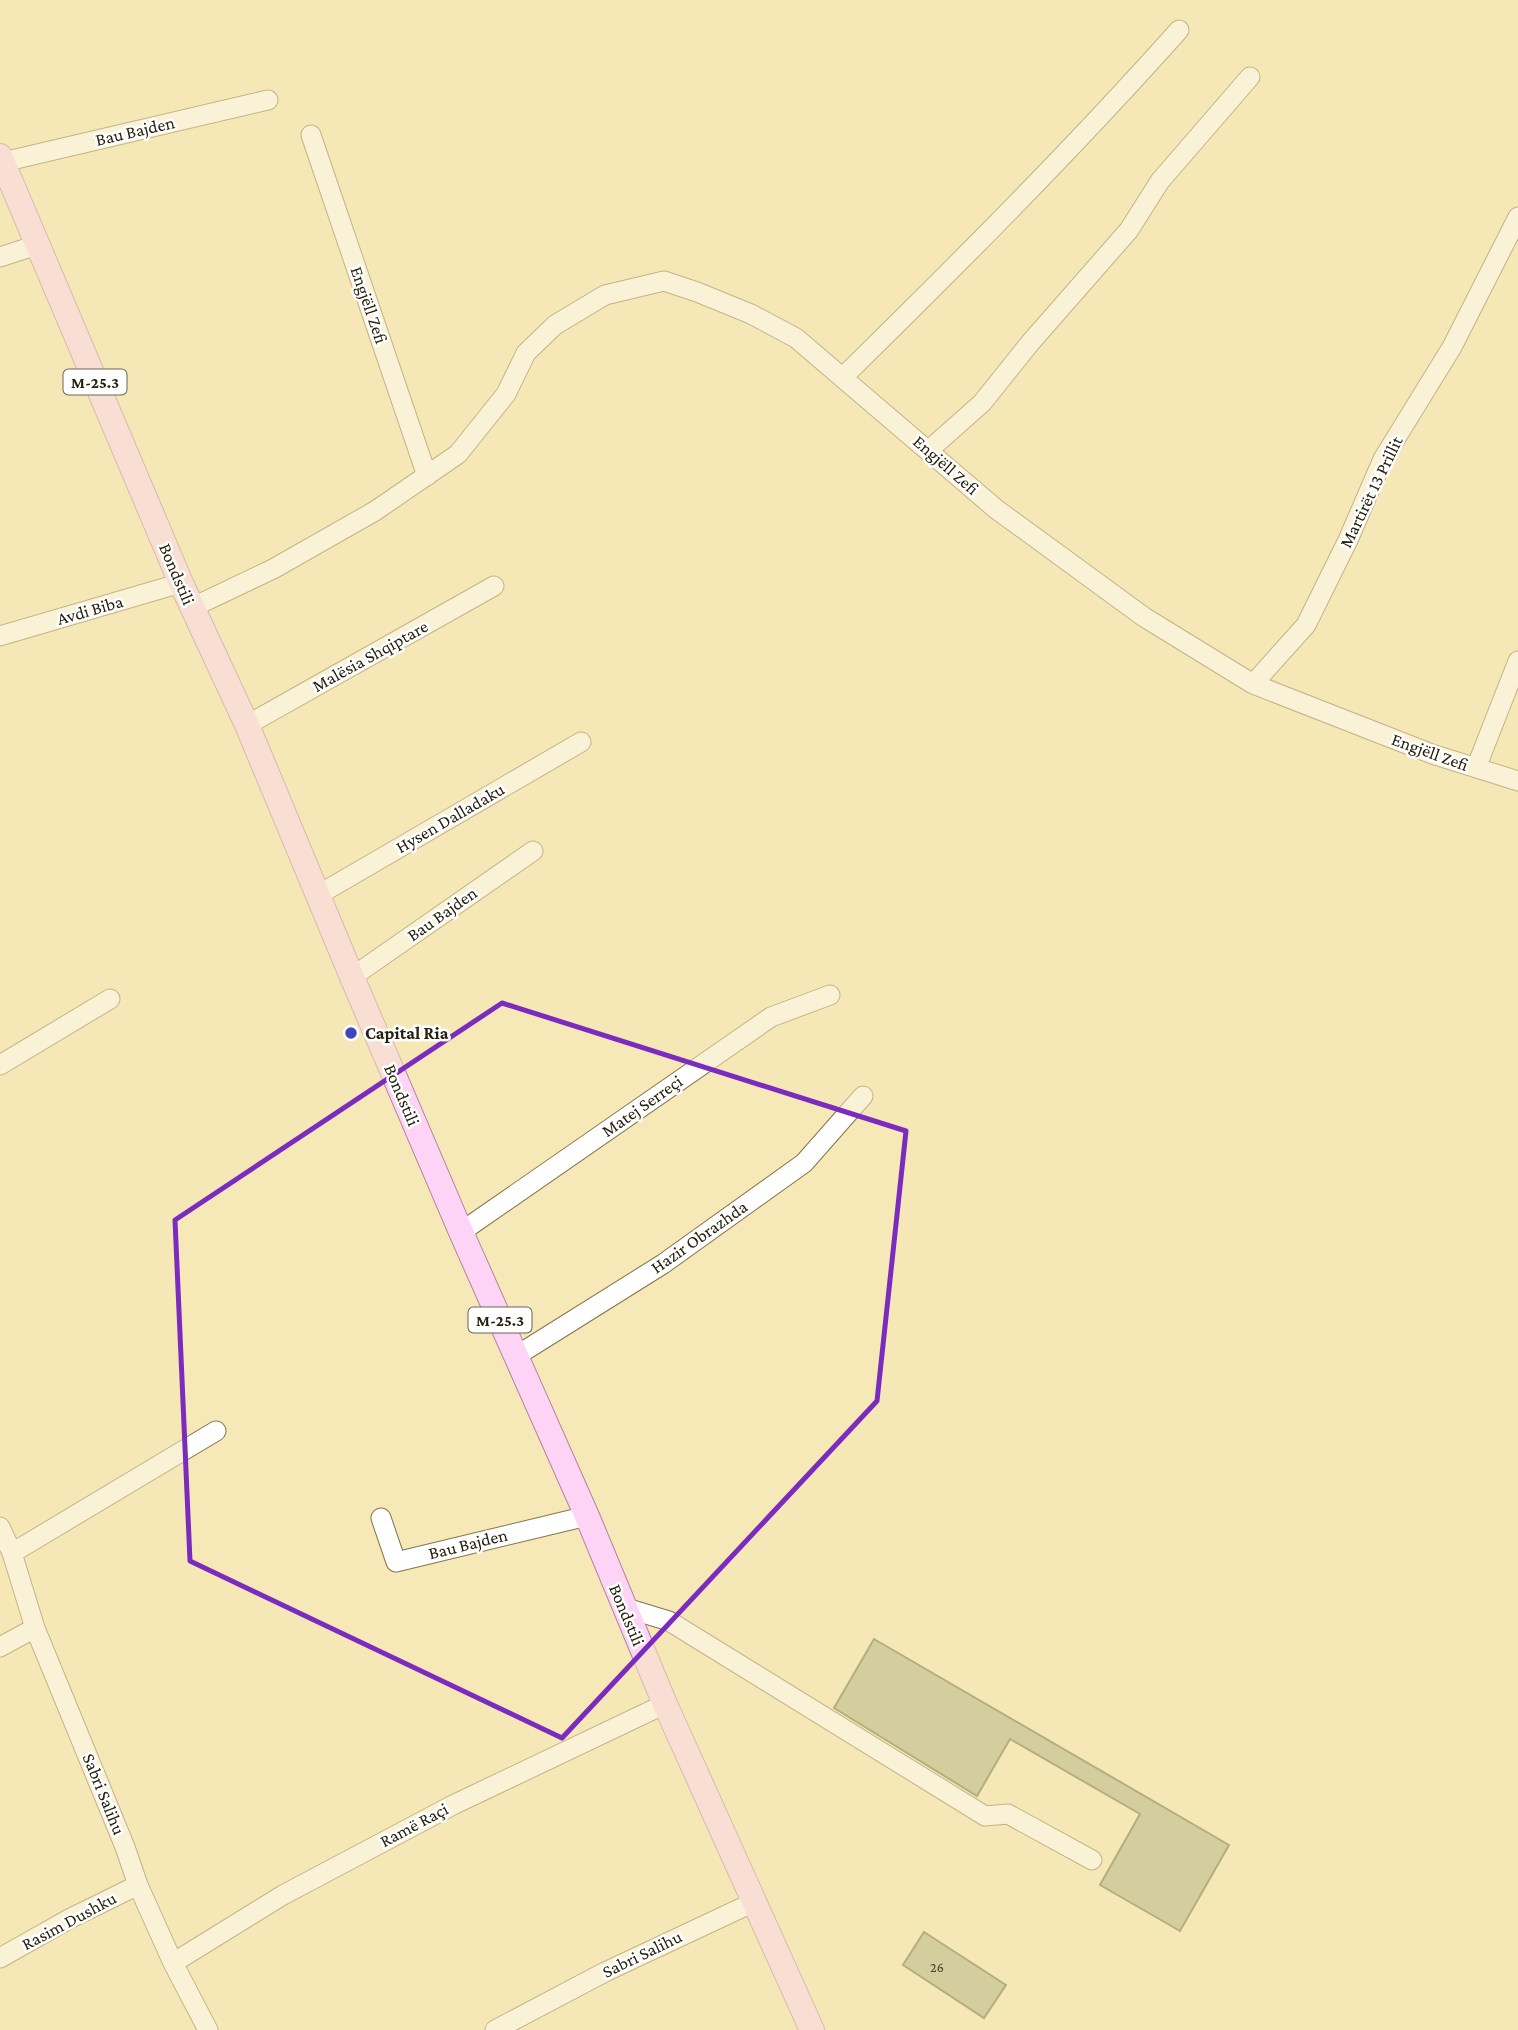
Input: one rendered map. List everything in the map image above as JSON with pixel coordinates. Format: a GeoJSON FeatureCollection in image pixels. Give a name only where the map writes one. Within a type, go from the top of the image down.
{"type":"FeatureCollection","features":[{"type":"Feature","properties":{"kind":"main road","name":"Bondstili"},"geometry":{"type":"LineString","coordinates":[[1,159],[191,608],[247,725],[665,1704],[812,2030]]}},
{"type":"Feature","properties":{"kind":"street"},"geometry":{"type":"LineString","coordinates":[[843,377],[980,242],[1122,95],[1180,30]]}},
{"type":"Feature","properties":{"kind":"street"},"geometry":{"type":"LineString","coordinates":[[929,450],[982,403],[1030,343],[1129,230],[1160,181],[1250,77]]}},
{"type":"Feature","properties":{"kind":"street","name":"Bau Bajden"},"geometry":{"type":"LineString","coordinates":[[1,159],[268,100]]}},
{"type":"Feature","properties":{"kind":"street","name":"Engjëll Zefi"},"geometry":{"type":"LineString","coordinates":[[311,135],[427,476]]}},
{"type":"Feature","properties":{"kind":"street","name":"Martirët 13 Prillit"},"geometry":{"type":"LineString","coordinates":[[1254,684],[1306,625],[1348,540],[1383,459],[1452,347],[1518,217]]}},
{"type":"Feature","properties":{"kind":"street"},"geometry":{"type":"LineString","coordinates":[[0,257],[37,245]]}},
{"type":"Feature","properties":{"kind":"street","name":"Engjëll Zefi"},"geometry":{"type":"LineString","coordinates":[[191,608],[273,569],[375,511],[458,454],[506,394],[526,353],[555,325],[605,295],[664,281],[751,314],[796,338],[996,509],[1144,617],[1254,684],[1432,754],[1518,782]]}},
{"type":"Feature","properties":{"kind":"street","name":"Avdi Biba"},"geometry":{"type":"LineString","coordinates":[[0,636],[181,583]]}},
{"type":"Feature","properties":{"kind":"street","name":"Malësia Shqiptare"},"geometry":{"type":"LineString","coordinates":[[247,725],[494,586]]}},
{"type":"Feature","properties":{"kind":"street"},"geometry":{"type":"LineString","coordinates":[[1476,768],[1518,661]]}},
{"type":"Feature","properties":{"kind":"street","name":"Hysen Dalladaku"},"geometry":{"type":"LineString","coordinates":[[318,895],[582,742]]}},
{"type":"Feature","properties":{"kind":"street","name":"Bau Bajden"},"geometry":{"type":"LineString","coordinates":[[352,976],[533,851]]}},
{"type":"Feature","properties":{"kind":"street","name":"Matej Serreçi"},"geometry":{"type":"LineString","coordinates":[[461,1231],[771,1017],[830,995]]}},
{"type":"Feature","properties":{"kind":"street"},"geometry":{"type":"LineString","coordinates":[[0,1065],[110,999]]}},
{"type":"Feature","properties":{"kind":"street","name":"Hazir Obrazhda"},"geometry":{"type":"LineString","coordinates":[[516,1356],[663,1264],[804,1163],[863,1096]]}},
{"type":"Feature","properties":{"kind":"street"},"geometry":{"type":"LineString","coordinates":[[12,1553],[216,1431]]}},
{"type":"Feature","properties":{"kind":"street","name":"Bau Bajden"},"geometry":{"type":"LineString","coordinates":[[381,1518],[396,1562],[587,1516]]}},
{"type":"Feature","properties":{"kind":"street","name":"Sabri Salihu"},"geometry":{"type":"LineString","coordinates":[[0,1527],[12,1553],[35,1628],[138,1885],[173,1963],[208,2030]]}},
{"type":"Feature","properties":{"kind":"street"},"geometry":{"type":"LineString","coordinates":[[623,1607],[669,1621],[985,1816],[1008,1814],[1092,1860]]}},
{"type":"Feature","properties":{"kind":"street"},"geometry":{"type":"LineString","coordinates":[[0,1647],[35,1628]]}},
{"type":"Feature","properties":{"kind":"street","name":"Ramë Raçi"},"geometry":{"type":"LineString","coordinates":[[173,1963],[284,1895],[453,1805],[665,1704]]}},
{"type":"Feature","properties":{"kind":"street","name":"Rasim Dushku"},"geometry":{"type":"LineString","coordinates":[[0,1958],[69,1919],[138,1885]]}},
{"type":"Feature","properties":{"kind":"street","name":"Sabri Salihu"},"geometry":{"type":"LineString","coordinates":[[495,2030],[606,1972],[754,1902]]}},
{"type":"Feature","properties":{"kind":"highlighted area"},"geometry":{"type":"Polygon","coordinates":[[[502,1003],[906,1131],[877,1401],[562,1738],[190,1561],[175,1220],[502,1003]]]}},
{"type":"Feature","properties":{"kind":"building"},"geometry":{"type":"Polygon","coordinates":[[[874,1639],[1229,1845],[1180,1931],[1100,1885],[1140,1814],[1010,1739],[977,1796],[834,1708],[874,1639]]]}},
{"type":"Feature","properties":{"kind":"building"},"geometry":{"type":"Polygon","coordinates":[[[924,1932],[1006,1985],[984,2018],[903,1965],[924,1932]]]}},
{"type":"Feature","properties":{"kind":"place","name":"Capital Ria"},"geometry":{"type":"Point","coordinates":[351,1033]}}]}
